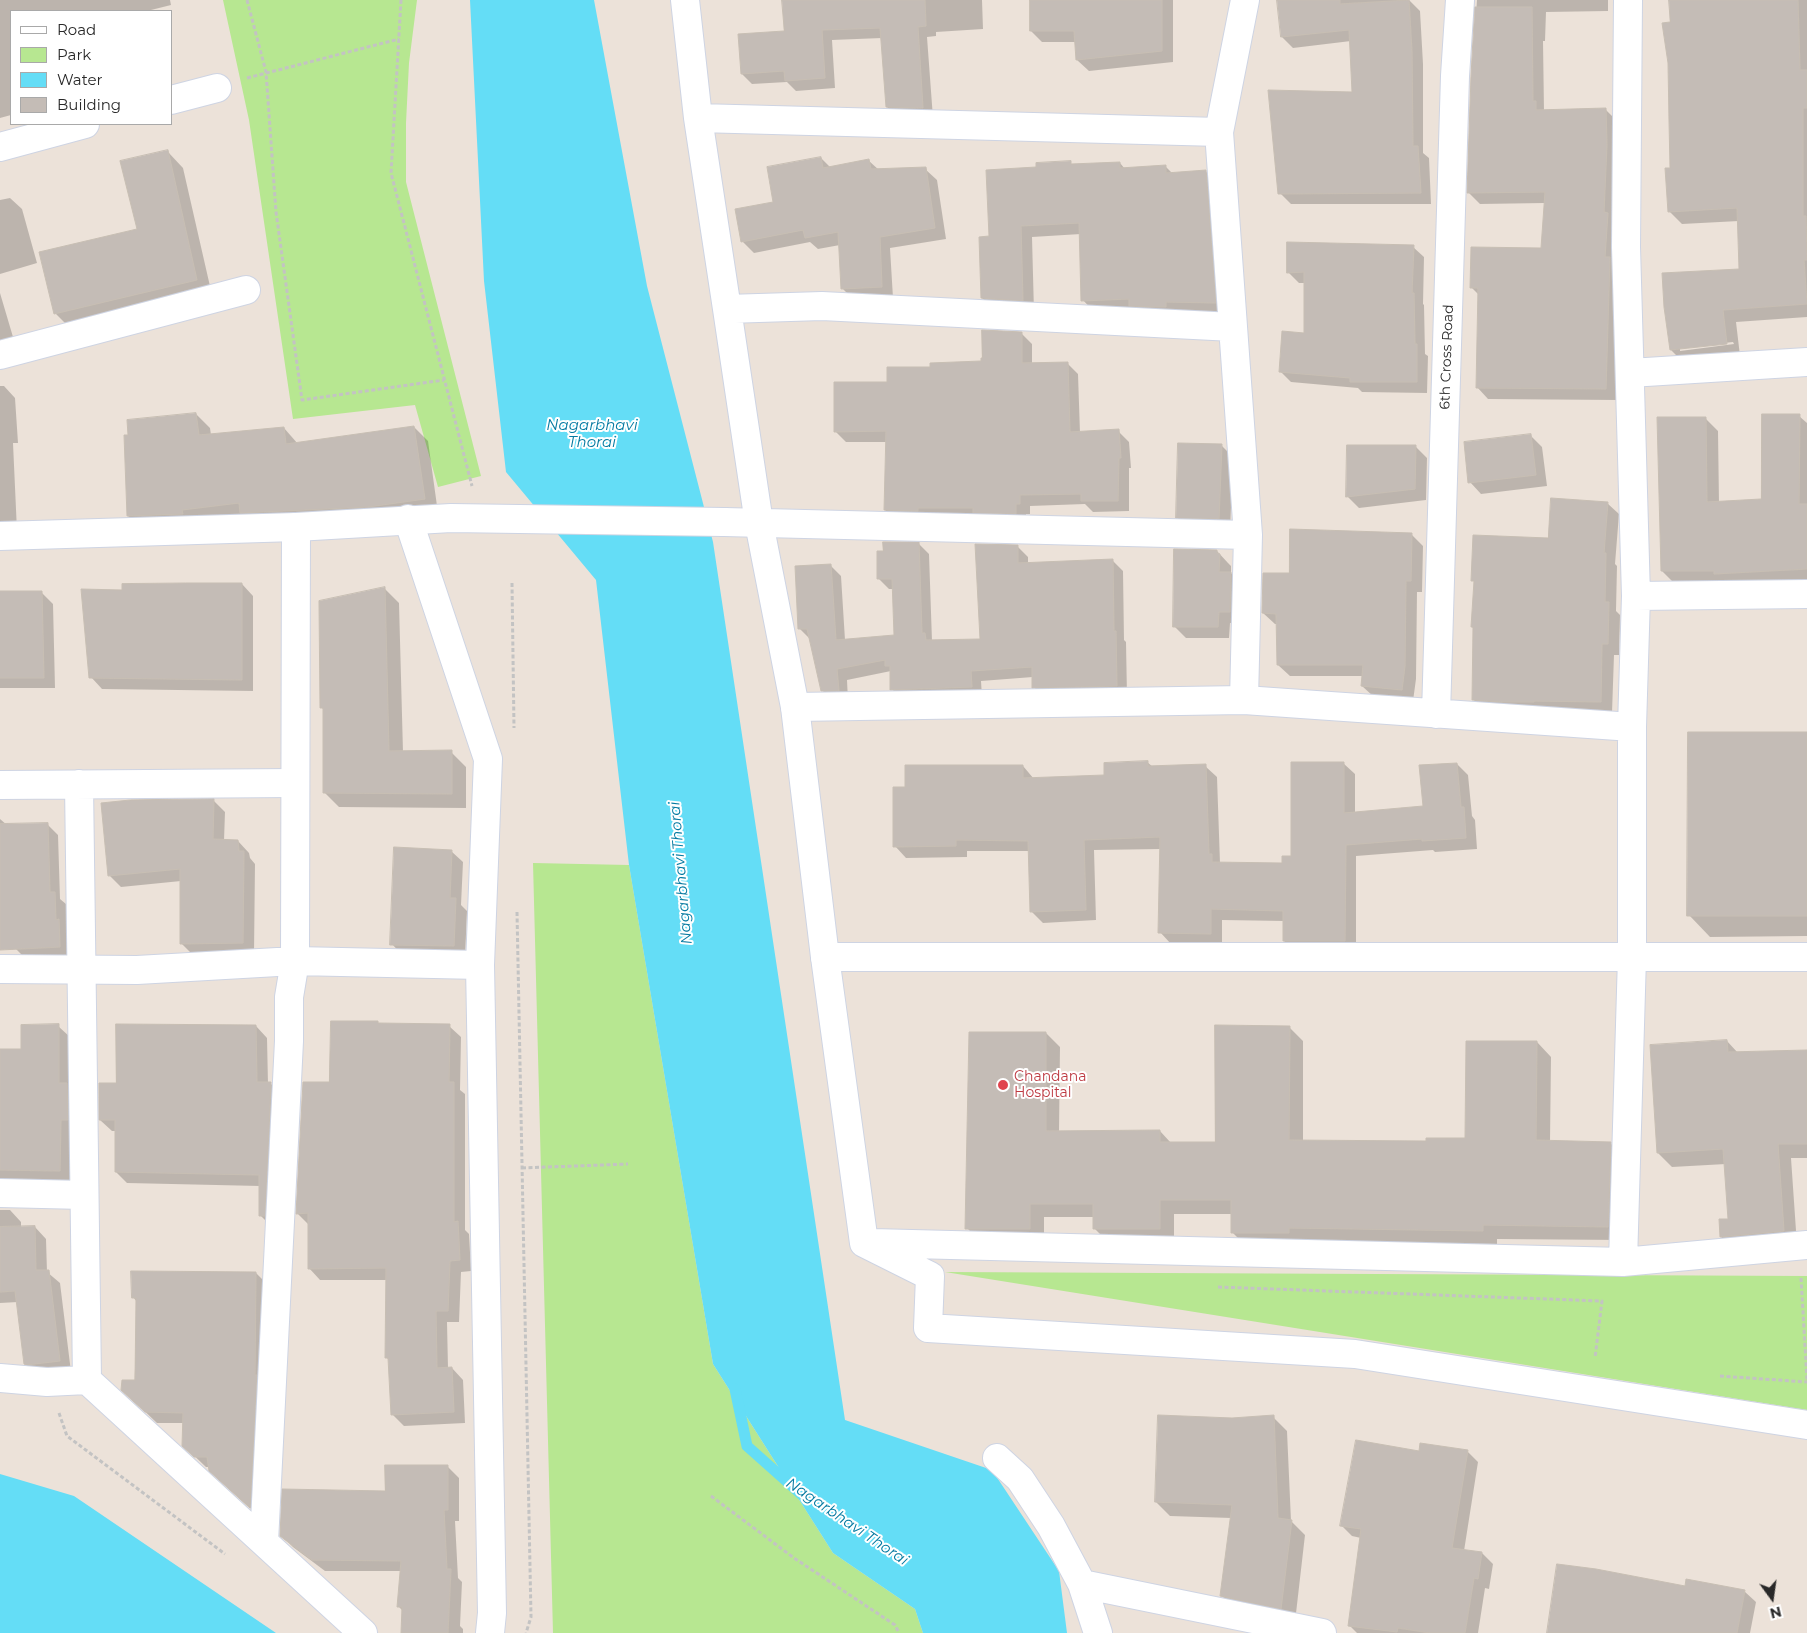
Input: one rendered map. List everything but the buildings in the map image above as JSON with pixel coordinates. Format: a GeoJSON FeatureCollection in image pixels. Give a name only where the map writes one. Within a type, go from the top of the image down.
{"type":"FeatureCollection","features":[{"type":"Feature","properties":{"kind":"street"},"geometry":{"type":"LineString","coordinates":[[685,0],[698,118],[759,523],[794,707],[825,957],[864,1243]]}},
{"type":"Feature","properties":{"kind":"street"},"geometry":{"type":"LineString","coordinates":[[1244,700],[1248,536],[1218,132],[1245,0]]}},
{"type":"Feature","properties":{"kind":"street","name":"6th Cross Road"},"geometry":{"type":"LineString","coordinates":[[1436,714],[1455,76],[1460,0]]}},
{"type":"Feature","properties":{"kind":"street"},"geometry":{"type":"LineString","coordinates":[[1623,1262],[1632,957],[1632,726],[1636,596],[1626,247],[1628,0]]}},
{"type":"Feature","properties":{"kind":"street"},"geometry":{"type":"LineString","coordinates":[[172,100],[217,88]]}},
{"type":"Feature","properties":{"kind":"street"},"geometry":{"type":"LineString","coordinates":[[698,118],[1218,132]]}},
{"type":"Feature","properties":{"kind":"street"},"geometry":{"type":"LineString","coordinates":[[0,147],[81,125]]}},
{"type":"Feature","properties":{"kind":"street"},"geometry":{"type":"LineString","coordinates":[[0,355],[246,290]]}},
{"type":"Feature","properties":{"kind":"street"},"geometry":{"type":"LineString","coordinates":[[728,308],[822,306],[1232,328]]}},
{"type":"Feature","properties":{"kind":"street"},"geometry":{"type":"LineString","coordinates":[[1630,373],[1807,362]]}},
{"type":"Feature","properties":{"kind":"street"},"geometry":{"type":"LineString","coordinates":[[0,536],[296,528],[408,519],[480,518],[724,522],[1248,536]]}},
{"type":"Feature","properties":{"kind":"street"},"geometry":{"type":"LineString","coordinates":[[408,519],[488,759],[480,965],[492,1613],[490,1633]]}},
{"type":"Feature","properties":{"kind":"street"},"geometry":{"type":"LineString","coordinates":[[264,1542],[289,1041],[289,997],[295,961],[296,528]]}},
{"type":"Feature","properties":{"kind":"street"},"geometry":{"type":"LineString","coordinates":[[1636,596],[1807,594]]}},
{"type":"Feature","properties":{"kind":"street"},"geometry":{"type":"LineString","coordinates":[[794,707],[1244,700],[1632,726]]}},
{"type":"Feature","properties":{"kind":"street"},"geometry":{"type":"LineString","coordinates":[[0,785],[295,783]]}},
{"type":"Feature","properties":{"kind":"street"},"geometry":{"type":"LineString","coordinates":[[79,784],[86,1380]]}},
{"type":"Feature","properties":{"kind":"street"},"geometry":{"type":"LineString","coordinates":[[825,957],[1807,957]]}},
{"type":"Feature","properties":{"kind":"street"},"geometry":{"type":"LineString","coordinates":[[0,969],[137,970],[295,961],[480,965]]}},
{"type":"Feature","properties":{"kind":"street"},"geometry":{"type":"LineString","coordinates":[[0,1193],[84,1194]]}},
{"type":"Feature","properties":{"kind":"street"},"geometry":{"type":"LineString","coordinates":[[864,1243],[1623,1262],[1803,1245]]}},
{"type":"Feature","properties":{"kind":"street"},"geometry":{"type":"LineString","coordinates":[[864,1243],[930,1276],[928,1328],[1355,1354],[1807,1425]]}},
{"type":"Feature","properties":{"kind":"street"},"geometry":{"type":"LineString","coordinates":[[0,1378],[47,1382],[86,1380],[363,1633]]}},
{"type":"Feature","properties":{"kind":"street"},"geometry":{"type":"LineString","coordinates":[[997,1458],[1020,1479],[1051,1526],[1082,1584],[1098,1633]]}},
{"type":"Feature","properties":{"kind":"street"},"geometry":{"type":"LineString","coordinates":[[1082,1584],[1322,1633]]}},
{"type":"Feature","properties":{"kind":"path"},"geometry":{"type":"LineString","coordinates":[[247,0],[266,72],[276,212],[302,400],[444,380]]}},
{"type":"Feature","properties":{"kind":"path"},"geometry":{"type":"LineString","coordinates":[[401,0],[391,173],[480,518]]}},
{"type":"Feature","properties":{"kind":"path"},"geometry":{"type":"LineString","coordinates":[[217,88],[266,72],[399,39]]}},
{"type":"Feature","properties":{"kind":"path"},"geometry":{"type":"LineString","coordinates":[[512,583],[514,732]]}},
{"type":"Feature","properties":{"kind":"path"},"geometry":{"type":"LineString","coordinates":[[517,910],[531,1617],[526,1633]]}},
{"type":"Feature","properties":{"kind":"path"},"geometry":{"type":"LineString","coordinates":[[522,1168],[628,1164]]}},
{"type":"Feature","properties":{"kind":"path"},"geometry":{"type":"LineString","coordinates":[[1710,1375],[1807,1381],[1803,1245]]}},
{"type":"Feature","properties":{"kind":"path"},"geometry":{"type":"LineString","coordinates":[[1216,1287],[1602,1301],[1595,1358]]}},
{"type":"Feature","properties":{"kind":"path"},"geometry":{"type":"LineString","coordinates":[[47,1382],[68,1436],[230,1558]]}},
{"type":"Feature","properties":{"kind":"path"},"geometry":{"type":"LineString","coordinates":[[710,1496],[794,1558],[895,1625],[899,1633]]}},
{"type":"Feature","properties":{"kind":"green space"},"geometry":{"type":"Polygon","coordinates":[[[223,0],[417,0],[409,63],[406,182],[481,476],[438,487],[415,405],[293,419],[249,120],[223,0]]]}},
{"type":"Feature","properties":{"kind":"green space"},"geometry":{"type":"Polygon","coordinates":[[[533,863],[629,865],[713,1364],[833,1553],[915,1609],[923,1633],[553,1633],[533,863]]]}},
{"type":"Feature","properties":{"kind":"green space"},"geometry":{"type":"Polygon","coordinates":[[[945,1272],[1807,1276],[1807,1410],[945,1272]]]}},
{"type":"Feature","properties":{"kind":"water","name":"Nagarbhavi Thorai"},"geometry":{"type":"Polygon","coordinates":[[[470,0],[594,0],[647,286],[713,542],[845,1420],[992,1470],[1059,1571],[1067,1633],[923,1633],[915,1609],[833,1553],[713,1364],[629,865],[596,580],[506,472],[484,281],[470,0]]]}},
{"type":"Feature","properties":{"kind":"water"},"geometry":{"type":"Polygon","coordinates":[[[0,1474],[74,1496],[276,1633],[0,1633],[0,1474]]]}},
{"type":"Feature","properties":{"kind":"waterway","name":"Nagarbhavi Thorai"},"geometry":{"type":"LineString","coordinates":[[735,1389],[747,1446],[802,1495]]}},
{"type":"Feature","properties":{"kind":"place","name":"Chandana Hospital"},"geometry":{"type":"Point","coordinates":[1003,1085]}}]}
